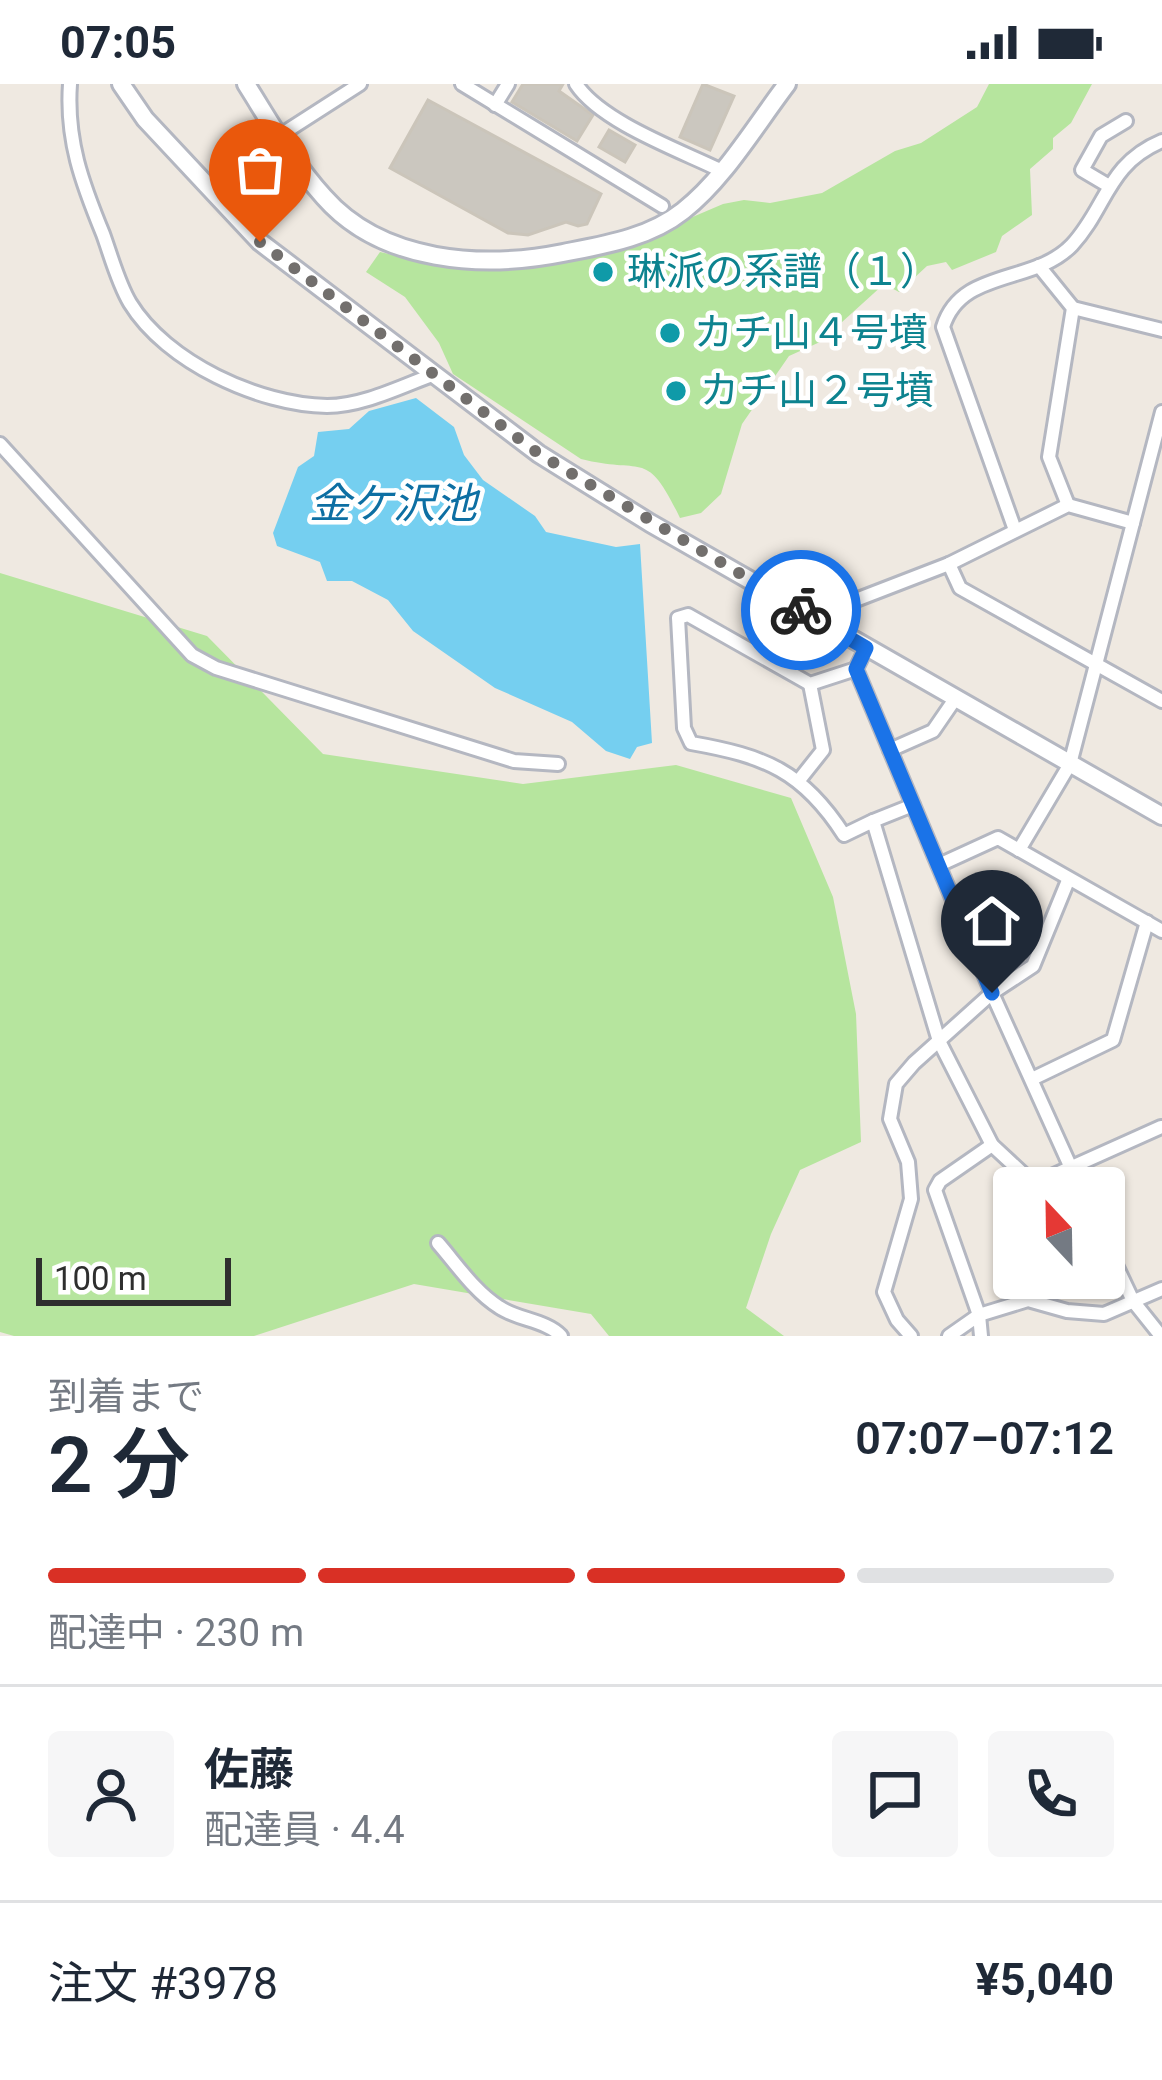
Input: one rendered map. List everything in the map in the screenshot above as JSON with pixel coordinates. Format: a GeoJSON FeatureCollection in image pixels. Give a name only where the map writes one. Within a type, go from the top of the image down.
{"type":"FeatureCollection","features":[{"type":"Feature","properties":{"kind":"street"},"geometry":{"type":"LineString","coordinates":[[70,84],[68,119],[75,165],[130,303],[162,340],[201,370],[258,393],[327,406],[364,400],[432,375]]}},
{"type":"Feature","properties":{"kind":"street"},"geometry":{"type":"LineString","coordinates":[[121,84],[146,119],[260,242],[539,454],[1162,816]]}},
{"type":"Feature","properties":{"kind":"street"},"geometry":{"type":"LineString","coordinates":[[245,84],[327,201],[358,224],[421,252],[484,262],[577,250],[658,227],[699,197],[787,84]]}},
{"type":"Feature","properties":{"kind":"street"},"geometry":{"type":"LineString","coordinates":[[279,136],[360,84]]}},
{"type":"Feature","properties":{"kind":"street"},"geometry":{"type":"LineString","coordinates":[[462,84],[662,206]]}},
{"type":"Feature","properties":{"kind":"street"},"geometry":{"type":"LineString","coordinates":[[495,105],[508,84]]}},
{"type":"Feature","properties":{"kind":"street"},"geometry":{"type":"LineString","coordinates":[[575,84],[626,124],[720,170]]}},
{"type":"Feature","properties":{"kind":"street"},"geometry":{"type":"LineString","coordinates":[[1108,186],[1082,170],[1101,136],[1126,121]]}},
{"type":"Feature","properties":{"kind":"street"},"geometry":{"type":"LineString","coordinates":[[1015,530],[943,327],[948,312],[963,293],[1039,266],[1071,245],[1122,166],[1162,141]]}},
{"type":"Feature","properties":{"kind":"street"},"geometry":{"type":"LineString","coordinates":[[1039,266],[1073,308],[1162,330]]}},
{"type":"Feature","properties":{"kind":"street"},"geometry":{"type":"LineString","coordinates":[[1068,505],[1049,457],[1073,308]]}},
{"type":"Feature","properties":{"kind":"street"},"geometry":{"type":"LineString","coordinates":[[1019,850],[1070,764],[1161,421]]}},
{"type":"Feature","properties":{"kind":"street"},"geometry":{"type":"LineString","coordinates":[[0,444],[192,655],[216,668],[514,760],[558,764]]}},
{"type":"Feature","properties":{"kind":"street"},"geometry":{"type":"LineString","coordinates":[[824,623],[835,608],[949,564],[1068,505],[1133,523]]}},
{"type":"Feature","properties":{"kind":"street"},"geometry":{"type":"LineString","coordinates":[[949,564],[960,588],[1162,701]]}},
{"type":"Feature","properties":{"kind":"street"},"geometry":{"type":"LineString","coordinates":[[866,648],[856,669],[810,684],[688,615],[678,618],[684,728],[691,743],[734,751],[800,779],[825,805],[844,836],[913,805]]}},
{"type":"Feature","properties":{"kind":"street"},"geometry":{"type":"LineString","coordinates":[[856,669],[1070,1166]]}},
{"type":"Feature","properties":{"kind":"street"},"geometry":{"type":"LineString","coordinates":[[800,779],[823,750],[810,684]]}},
{"type":"Feature","properties":{"kind":"street"},"geometry":{"type":"LineString","coordinates":[[890,750],[933,731],[955,699]]}},
{"type":"Feature","properties":{"kind":"street"},"geometry":{"type":"LineString","coordinates":[[873,821],[939,1040],[992,1145],[1034,1184],[1162,1127]]}},
{"type":"Feature","properties":{"kind":"street"},"geometry":{"type":"LineString","coordinates":[[938,865],[998,838],[1162,931]]}},
{"type":"Feature","properties":{"kind":"street"},"geometry":{"type":"LineString","coordinates":[[911,1336],[884,1292],[911,1199],[908,1162],[890,1119],[896,1084],[992,993],[1033,966],[1067,883]]}},
{"type":"Feature","properties":{"kind":"street"},"geometry":{"type":"LineString","coordinates":[[1032,1078],[1113,1040],[1147,922]]}},
{"type":"Feature","properties":{"kind":"street"},"geometry":{"type":"LineString","coordinates":[[980,1336],[979,1315],[935,1190],[940,1181],[992,1145]]}},
{"type":"Feature","properties":{"kind":"street"},"geometry":{"type":"LineString","coordinates":[[438,1243],[498,1307],[554,1328],[561,1336]]}},
{"type":"Feature","properties":{"kind":"street"},"geometry":{"type":"LineString","coordinates":[[1125,1284],[1161,1336]]}},
{"type":"Feature","properties":{"kind":"street"},"geometry":{"type":"LineString","coordinates":[[949,1336],[979,1315],[1028,1300],[1067,1311],[1104,1314],[1162,1288]]}},
{"type":"Feature","properties":{"kind":"green space"},"geometry":{"type":"Polygon","coordinates":[[[989,84],[1092,84],[1071,123],[1053,138],[1053,149],[1030,169],[1032,215],[1002,236],[996,252],[952,270],[946,262],[927,266],[899,292],[884,284],[820,342],[789,356],[742,424],[721,494],[701,513],[680,518],[650,472],[581,459],[453,374],[439,343],[405,297],[366,272],[380,252],[443,266],[501,269],[548,263],[620,248],[723,204],[770,203],[822,193],[895,151],[921,143],[977,107],[989,84]]]}},
{"type":"Feature","properties":{"kind":"green space"},"geometry":{"type":"Polygon","coordinates":[[[0,573],[207,636],[323,754],[523,784],[676,765],[791,798],[833,897],[856,1014],[861,1142],[800,1170],[771,1234],[746,1308],[784,1336],[609,1336],[591,1314],[414,1284],[254,1336],[14,1336],[0,1332],[0,573]]]}},
{"type":"Feature","properties":{"kind":"water","name":"金ケ沢池"},"geometry":{"type":"Polygon","coordinates":[[[416,398],[454,427],[464,455],[483,480],[535,516],[546,532],[616,547],[640,544],[652,743],[637,747],[630,759],[606,751],[572,722],[495,688],[413,631],[388,600],[352,581],[327,581],[320,562],[277,546],[273,533],[298,467],[314,456],[318,432],[349,429],[369,411],[416,398]]]}},
{"type":"Feature","properties":{"kind":"building"},"geometry":{"type":"Polygon","coordinates":[[[523,84],[563,84],[559,91],[593,115],[577,141],[512,102],[523,84]]]}},
{"type":"Feature","properties":{"kind":"building"},"geometry":{"type":"Polygon","coordinates":[[[703,84],[734,96],[710,150],[680,137],[703,84]]]}},
{"type":"Feature","properties":{"kind":"building"},"geometry":{"type":"Polygon","coordinates":[[[428,100],[601,194],[587,224],[566,222],[528,235],[508,233],[390,168],[428,100]]]}},
{"type":"Feature","properties":{"kind":"building"},"geometry":{"type":"Polygon","coordinates":[[[609,130],[635,145],[625,162],[599,147],[609,130]]]}},
{"type":"Feature","properties":{"kind":"way so far"},"geometry":{"type":"LineString","coordinates":[[260,242],[539,454],[801,610]]}},
{"type":"Feature","properties":{"kind":"place","name":"琳派の系譜（１）"},"geometry":{"type":"Point","coordinates":[603,272]}},
{"type":"Feature","properties":{"kind":"place","name":"カチ山４号墳"},"geometry":{"type":"Point","coordinates":[670,333]}},
{"type":"Feature","properties":{"kind":"place","name":"カチ山２号墳"},"geometry":{"type":"Point","coordinates":[676,391]}},
{"type":"Feature","properties":{"kind":"route"},"geometry":{"type":"LineString","coordinates":[[801,610],[866,648],[856,669],[992,993]]}}]}
